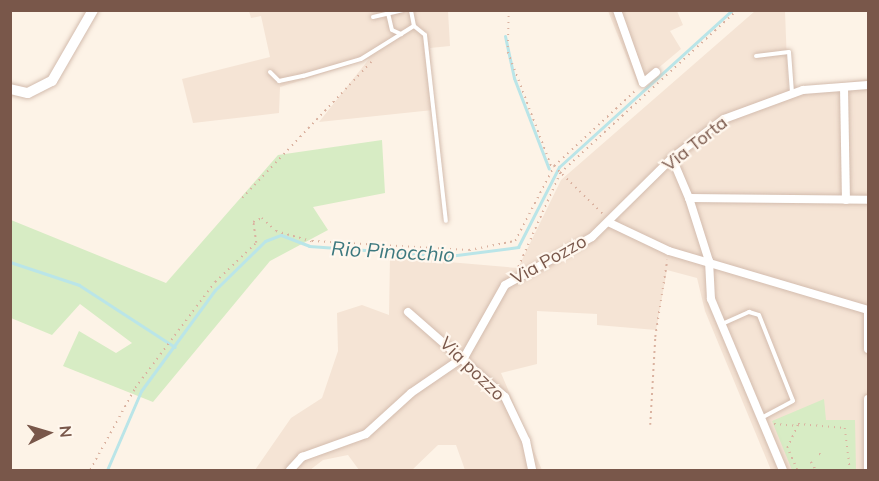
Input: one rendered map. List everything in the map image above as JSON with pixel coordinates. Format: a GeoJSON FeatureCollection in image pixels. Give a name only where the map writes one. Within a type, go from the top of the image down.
{"type":"FeatureCollection","features":[{"type":"Feature","properties":{"kind":"main road"},"geometry":{"type":"LineString","coordinates":[[10,89],[28,93],[52,81],[93,10]]}},
{"type":"Feature","properties":{"kind":"street"},"geometry":{"type":"LineString","coordinates":[[617,10],[643,83],[657,72]]}},
{"type":"Feature","properties":{"kind":"street","name":"Via Torta"},"geometry":{"type":"LineString","coordinates":[[610,223],[672,158],[724,119],[792,94],[868,85]]}},
{"type":"Feature","properties":{"kind":"street"},"geometry":{"type":"LineString","coordinates":[[844,87],[846,200]]}},
{"type":"Feature","properties":{"kind":"street"},"geometry":{"type":"LineString","coordinates":[[672,158],[689,198],[709,261],[711,299],[783,471]]}},
{"type":"Feature","properties":{"kind":"street"},"geometry":{"type":"LineString","coordinates":[[689,198],[868,200]]}},
{"type":"Feature","properties":{"kind":"street"},"geometry":{"type":"LineString","coordinates":[[610,223],[669,250],[868,310],[868,349]]}},
{"type":"Feature","properties":{"kind":"street","name":"Via Pozzo"},"geometry":{"type":"LineString","coordinates":[[290,471],[302,457],[366,434],[411,393],[465,356],[497,292],[610,223]]}},
{"type":"Feature","properties":{"kind":"street","name":"Via pozzo"},"geometry":{"type":"LineString","coordinates":[[408,312],[465,356],[505,397],[526,441],[532,471]]}},
{"type":"Feature","properties":{"kind":"street"},"geometry":{"type":"LineString","coordinates":[[868,399],[868,471]]}},
{"type":"Feature","properties":{"kind":"lane"},"geometry":{"type":"LineString","coordinates":[[373,17],[403,10]]}},
{"type":"Feature","properties":{"kind":"lane"},"geometry":{"type":"LineString","coordinates":[[411,10],[414,26],[425,35],[446,221]]}},
{"type":"Feature","properties":{"kind":"lane"},"geometry":{"type":"LineString","coordinates":[[388,13],[392,30],[401,34]]}},
{"type":"Feature","properties":{"kind":"lane"},"geometry":{"type":"LineString","coordinates":[[270,72],[279,81],[303,76],[380,49],[414,26]]}},
{"type":"Feature","properties":{"kind":"lane"},"geometry":{"type":"LineString","coordinates":[[756,56],[789,52],[792,94]]}},
{"type":"Feature","properties":{"kind":"lane"},"geometry":{"type":"LineString","coordinates":[[722,324],[749,312],[759,315],[793,401],[760,418]]}},
{"type":"Feature","properties":{"kind":"path"},"geometry":{"type":"LineString","coordinates":[[509,10],[508,52],[554,168],[610,223]]}},
{"type":"Feature","properties":{"kind":"path"},"geometry":{"type":"LineString","coordinates":[[522,275],[517,265],[560,172],[737,10]]}},
{"type":"Feature","properties":{"kind":"path"},"geometry":{"type":"LineString","coordinates":[[242,198],[380,49]]}},
{"type":"Feature","properties":{"kind":"path"},"geometry":{"type":"LineString","coordinates":[[90,471],[135,388],[169,347],[215,282],[256,243],[252,224],[259,218],[296,239],[469,250],[494,246],[521,236],[554,168],[643,83]]}},
{"type":"Feature","properties":{"kind":"path"},"geometry":{"type":"LineString","coordinates":[[650,424],[656,324],[669,250]]}},
{"type":"Feature","properties":{"kind":"path"},"geometry":{"type":"LineString","coordinates":[[795,426],[788,451],[797,471]]}},
{"type":"Feature","properties":{"kind":"path"},"geometry":{"type":"LineString","coordinates":[[764,427],[845,428],[850,471]]}},
{"type":"Feature","properties":{"kind":"path"},"geometry":{"type":"LineString","coordinates":[[819,454],[824,455]]}},
{"type":"Feature","properties":{"kind":"path"},"geometry":{"type":"LineString","coordinates":[[811,462],[816,471]]}},
{"type":"Feature","properties":{"kind":"shaded area"},"geometry":{"type":"Polygon","coordinates":[[[249,11],[448,11],[450,46],[430,48],[433,110],[319,122],[369,59],[280,87],[279,113],[193,123],[182,79],[270,57],[261,16],[251,18],[249,11]]]}},
{"type":"Feature","properties":{"kind":"shaded area"},"geometry":{"type":"Polygon","coordinates":[[[608,11],[677,11],[683,25],[670,31],[681,49],[638,85],[608,11]]]}},
{"type":"Feature","properties":{"kind":"shaded area"},"geometry":{"type":"Polygon","coordinates":[[[755,11],[785,11],[788,90],[868,79],[868,470],[771,470],[705,311],[697,278],[667,270],[656,330],[597,325],[597,314],[537,311],[537,364],[501,373],[542,470],[465,470],[456,445],[438,445],[412,470],[359,470],[348,455],[323,460],[310,470],[255,470],[291,418],[322,398],[338,351],[337,313],[362,305],[389,315],[390,257],[518,268],[561,180],[755,11]]]}},
{"type":"Feature","properties":{"kind":"green space"},"geometry":{"type":"Polygon","coordinates":[[[382,140],[385,193],[313,207],[328,230],[270,261],[153,402],[63,366],[79,331],[116,353],[132,343],[80,304],[52,335],[11,318],[11,220],[166,283],[278,155],[382,140]]]}},
{"type":"Feature","properties":{"kind":"green space"},"geometry":{"type":"Polygon","coordinates":[[[824,399],[826,420],[855,420],[856,470],[792,470],[772,421],[824,399]]]}},
{"type":"Feature","properties":{"kind":"waterway","name":"Rio Pinocchio"},"geometry":{"type":"LineString","coordinates":[[107,470],[141,391],[215,290],[265,241],[281,235],[309,246],[449,256],[518,247],[559,167],[732,10]]}},
{"type":"Feature","properties":{"kind":"waterway"},"geometry":{"type":"LineString","coordinates":[[505,36],[514,78],[549,169]]}},
{"type":"Feature","properties":{"kind":"waterway"},"geometry":{"type":"LineString","coordinates":[[10,262],[79,285],[175,347]]}}]}
